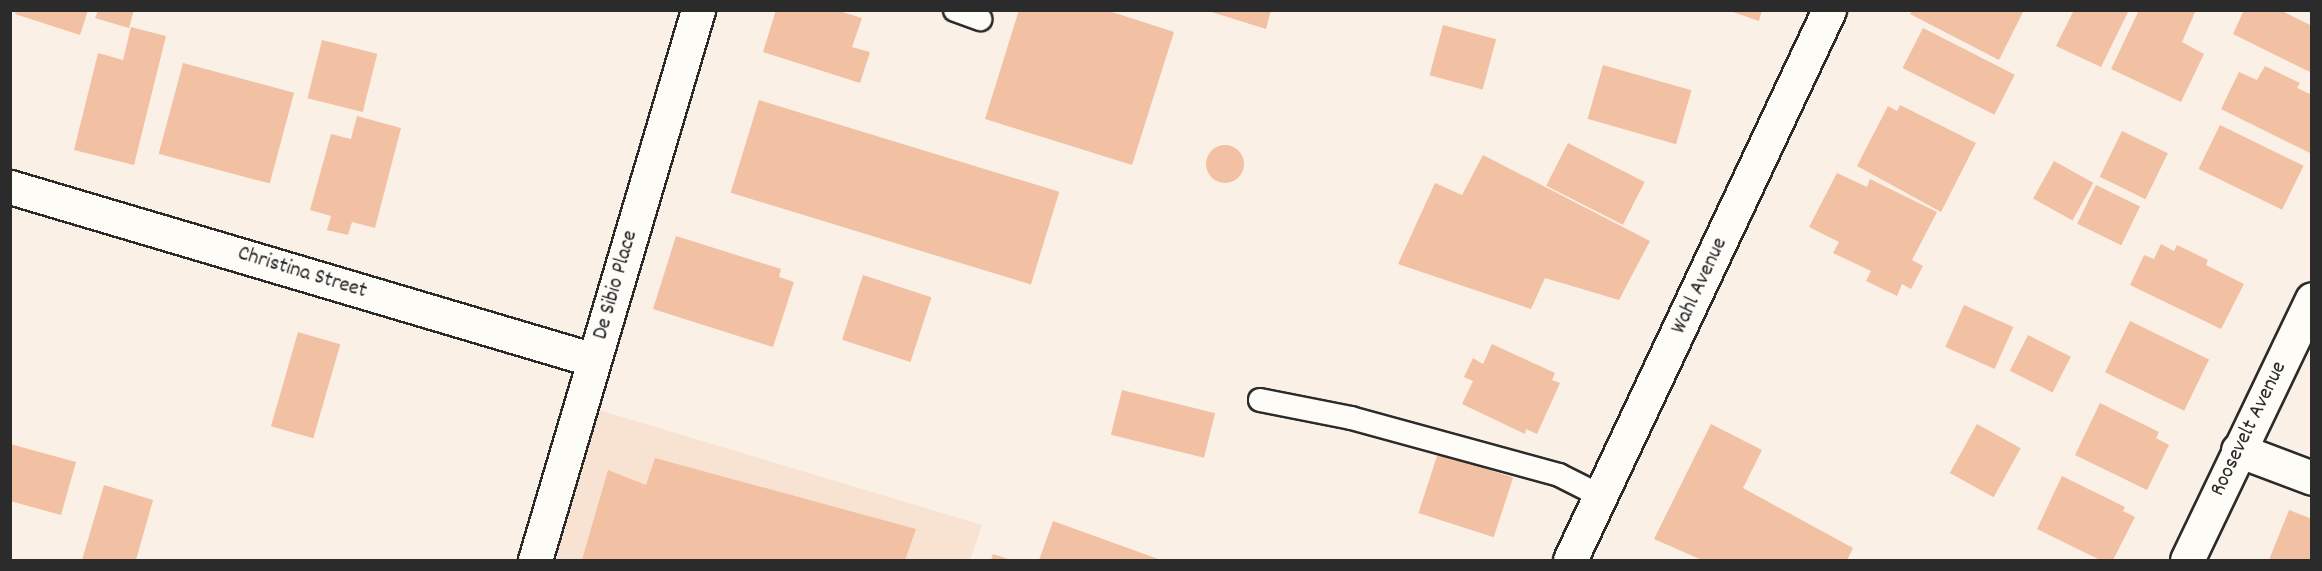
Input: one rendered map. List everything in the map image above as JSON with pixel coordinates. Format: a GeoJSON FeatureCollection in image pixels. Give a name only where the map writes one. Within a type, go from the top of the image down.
{"type":"FeatureCollection","features":[{"type":"Feature","properties":{"kind":"street","name":"De Sibio Place"},"geometry":{"type":"LineString","coordinates":[[535,561],[698,10]]}},
{"type":"Feature","properties":{"kind":"street","name":"Wahl Avenue"},"geometry":{"type":"LineString","coordinates":[[1570,561],[1829,10]]}},
{"type":"Feature","properties":{"kind":"street","name":"Christina Street"},"geometry":{"type":"LineString","coordinates":[[10,186],[594,360]]}},
{"type":"Feature","properties":{"kind":"street","name":"Roosevelt Avenue"},"geometry":{"type":"LineString","coordinates":[[2187,561],[2312,299]]}},
{"type":"Feature","properties":{"kind":"street"},"geometry":{"type":"LineString","coordinates":[[2238,450],[2312,478]]}},
{"type":"Feature","properties":{"kind":"lane"},"geometry":{"type":"LineString","coordinates":[[955,10],[980,19]]}},
{"type":"Feature","properties":{"kind":"lane"},"geometry":{"type":"LineString","coordinates":[[1260,400],[1351,418],[1559,475],[1601,496]]}},
{"type":"Feature","properties":{"kind":"shaded area"},"geometry":{"type":"Polygon","coordinates":[[[599,410],[982,525],[970,560],[556,560],[599,410]]]}},
{"type":"Feature","properties":{"kind":"building"},"geometry":{"type":"Polygon","coordinates":[[[16,10],[88,10],[80,35],[15,14],[16,10]]]}},
{"type":"Feature","properties":{"kind":"building"},"geometry":{"type":"Polygon","coordinates":[[[98,10],[134,10],[129,28],[95,18],[98,10]]]}},
{"type":"Feature","properties":{"kind":"building"},"geometry":{"type":"Polygon","coordinates":[[[776,10],[836,10],[862,18],[852,47],[870,52],[860,83],[763,52],[776,10]]]}},
{"type":"Feature","properties":{"kind":"building"},"geometry":{"type":"Polygon","coordinates":[[[1019,10],[1106,10],[1174,32],[1132,165],[985,119],[1019,10]]]}},
{"type":"Feature","properties":{"kind":"building"},"geometry":{"type":"Polygon","coordinates":[[[1205,10],[1271,10],[1266,29],[1205,10]]]}},
{"type":"Feature","properties":{"kind":"building"},"geometry":{"type":"Polygon","coordinates":[[[1727,10],[1762,10],[1759,21],[1727,10]]]}},
{"type":"Feature","properties":{"kind":"building"},"geometry":{"type":"Polygon","coordinates":[[[1912,10],[2024,10],[1999,60],[1910,14],[1912,10]]]}},
{"type":"Feature","properties":{"kind":"building"},"geometry":{"type":"Polygon","coordinates":[[[2074,10],[2129,10],[2101,67],[2056,46],[2074,10]]]}},
{"type":"Feature","properties":{"kind":"building"},"geometry":{"type":"Polygon","coordinates":[[[2139,10],[2196,10],[2182,42],[2204,54],[2181,102],[2111,69],[2139,10]]]}},
{"type":"Feature","properties":{"kind":"building"},"geometry":{"type":"Polygon","coordinates":[[[2244,10],[2280,10],[2312,26],[2312,73],[2233,34],[2244,10]]]}},
{"type":"Feature","properties":{"kind":"building"},"geometry":{"type":"Polygon","coordinates":[[[1443,25],[1496,39],[1483,89],[1430,75],[1443,25]]]}},
{"type":"Feature","properties":{"kind":"building"},"geometry":{"type":"Polygon","coordinates":[[[131,27],[166,36],[134,165],[74,150],[98,53],[123,60],[131,27]]]}},
{"type":"Feature","properties":{"kind":"building"},"geometry":{"type":"Polygon","coordinates":[[[1923,28],[2015,75],[1994,115],[1903,68],[1923,28]]]}},
{"type":"Feature","properties":{"kind":"building"},"geometry":{"type":"Polygon","coordinates":[[[322,40],[377,54],[363,112],[307,98],[322,40]]]}},
{"type":"Feature","properties":{"kind":"building"},"geometry":{"type":"Polygon","coordinates":[[[183,63],[294,93],[270,184],[159,154],[183,63]]]}},
{"type":"Feature","properties":{"kind":"building"},"geometry":{"type":"Polygon","coordinates":[[[1603,65],[1691,90],[1676,144],[1588,119],[1603,65]]]}},
{"type":"Feature","properties":{"kind":"building"},"geometry":{"type":"Polygon","coordinates":[[[2265,66],[2300,83],[2297,88],[2312,95],[2312,154],[2221,109],[2239,72],[2257,80],[2265,66]]]}},
{"type":"Feature","properties":{"kind":"building"},"geometry":{"type":"Polygon","coordinates":[[[759,100],[1059,192],[1031,285],[731,193],[759,100]]]}},
{"type":"Feature","properties":{"kind":"building"},"geometry":{"type":"Polygon","coordinates":[[[1900,105],[1976,143],[1941,212],[1857,166],[1888,106],[1897,111],[1900,105]]]}},
{"type":"Feature","properties":{"kind":"building"},"geometry":{"type":"Polygon","coordinates":[[[357,116],[401,128],[375,228],[352,222],[348,235],[327,230],[331,216],[310,210],[331,134],[351,139],[357,116]]]}},
{"type":"Feature","properties":{"kind":"building"},"geometry":{"type":"Polygon","coordinates":[[[2220,125],[2304,166],[2282,210],[2199,169],[2220,125]]]}},
{"type":"Feature","properties":{"kind":"building"},"geometry":{"type":"Polygon","coordinates":[[[2122,131],[2168,153],[2145,199],[2100,177],[2122,131]]]}},
{"type":"Feature","properties":{"kind":"building"},"geometry":{"type":"Polygon","coordinates":[[[1568,143],[1645,182],[1623,225],[1546,186],[1568,143]]]}},
{"type":"Feature","properties":{"kind":"building"},"geometry":{"type":"Polygon","coordinates":[[[1225,145],[1232,146],[1238,151],[1243,157],[1243,171],[1238,177],[1232,182],[1225,183],[1218,182],[1212,177],[1207,171],[1206,164],[1207,157],[1212,151],[1218,146],[1225,145]]]}},
{"type":"Feature","properties":{"kind":"building"},"geometry":{"type":"Polygon","coordinates":[[[1483,155],[1650,241],[1619,300],[1545,278],[1531,309],[1398,264],[1435,183],[1462,195],[1483,155]]]}},
{"type":"Feature","properties":{"kind":"building"},"geometry":{"type":"Polygon","coordinates":[[[2054,161],[2093,183],[2073,220],[2033,199],[2054,161]]]}},
{"type":"Feature","properties":{"kind":"building"},"geometry":{"type":"Polygon","coordinates":[[[1837,173],[1867,187],[1870,179],[1937,212],[1912,260],[1923,266],[1911,289],[1902,284],[1897,296],[1866,281],[1871,271],[1833,253],[1839,242],[1809,227],[1837,173]]]}},
{"type":"Feature","properties":{"kind":"building"},"geometry":{"type":"Polygon","coordinates":[[[2096,185],[2140,206],[2121,245],[2077,224],[2096,185]]]}},
{"type":"Feature","properties":{"kind":"building"},"geometry":{"type":"Polygon","coordinates":[[[676,236],[781,269],[779,277],[794,282],[773,347],[653,309],[676,236]]]}},
{"type":"Feature","properties":{"kind":"building"},"geometry":{"type":"Polygon","coordinates":[[[2161,244],[2174,251],[2177,245],[2208,260],[2206,265],[2244,284],[2221,329],[2130,285],[2144,255],[2154,259],[2161,244]]]}},
{"type":"Feature","properties":{"kind":"building"},"geometry":{"type":"Polygon","coordinates":[[[863,275],[931,297],[910,362],[842,340],[863,275]]]}},
{"type":"Feature","properties":{"kind":"building"},"geometry":{"type":"Polygon","coordinates":[[[1964,305],[2013,327],[1995,369],[1945,347],[1964,305]]]}},
{"type":"Feature","properties":{"kind":"building"},"geometry":{"type":"Polygon","coordinates":[[[2130,321],[2209,360],[2184,411],[2105,372],[2130,321]]]}},
{"type":"Feature","properties":{"kind":"building"},"geometry":{"type":"Polygon","coordinates":[[[298,332],[340,344],[313,438],[271,426],[298,332]]]}},
{"type":"Feature","properties":{"kind":"building"},"geometry":{"type":"Polygon","coordinates":[[[2028,335],[2071,357],[2053,392],[2010,371],[2028,335]]]}},
{"type":"Feature","properties":{"kind":"building"},"geometry":{"type":"Polygon","coordinates":[[[1492,344],[1555,373],[1552,380],[1560,383],[1537,434],[1526,429],[1525,434],[1462,404],[1473,381],[1464,377],[1473,358],[1483,364],[1492,344]]]}},
{"type":"Feature","properties":{"kind":"building"},"geometry":{"type":"Polygon","coordinates":[[[1122,390],[1215,413],[1204,458],[1111,435],[1122,390]]]}},
{"type":"Feature","properties":{"kind":"building"},"geometry":{"type":"Polygon","coordinates":[[[2100,403],[2159,432],[2156,438],[2169,445],[2147,490],[2075,455],[2100,403]]]}},
{"type":"Feature","properties":{"kind":"building"},"geometry":{"type":"Polygon","coordinates":[[[1711,424],[1762,450],[1743,488],[1853,548],[1847,560],[1702,560],[1654,539],[1711,424]]]}},
{"type":"Feature","properties":{"kind":"building"},"geometry":{"type":"Polygon","coordinates":[[[1977,424],[2021,448],[1994,497],[1950,473],[1977,424]]]}},
{"type":"Feature","properties":{"kind":"building"},"geometry":{"type":"Polygon","coordinates":[[[10,444],[76,462],[61,515],[10,501],[10,444]]]}},
{"type":"Feature","properties":{"kind":"building"},"geometry":{"type":"Polygon","coordinates":[[[1438,453],[1513,477],[1494,537],[1419,513],[1438,453]]]}},
{"type":"Feature","properties":{"kind":"building"},"geometry":{"type":"Polygon","coordinates":[[[655,458],[916,529],[905,560],[582,560],[608,470],[646,485],[655,458]]]}},
{"type":"Feature","properties":{"kind":"building"},"geometry":{"type":"Polygon","coordinates":[[[2062,476],[2125,507],[2123,511],[2135,517],[2113,560],[2100,560],[2037,529],[2062,476]]]}},
{"type":"Feature","properties":{"kind":"building"},"geometry":{"type":"Polygon","coordinates":[[[104,485],[153,500],[136,560],[82,560],[104,485]]]}},
{"type":"Feature","properties":{"kind":"building"},"geometry":{"type":"Polygon","coordinates":[[[2289,510],[2312,519],[2312,560],[2269,560],[2289,510]]]}},
{"type":"Feature","properties":{"kind":"building"},"geometry":{"type":"Polygon","coordinates":[[[1053,521],[1161,560],[1039,560],[1053,521]]]}},
{"type":"Feature","properties":{"kind":"building"},"geometry":{"type":"Polygon","coordinates":[[[993,554],[1011,560],[991,560],[993,554]]]}}]}
